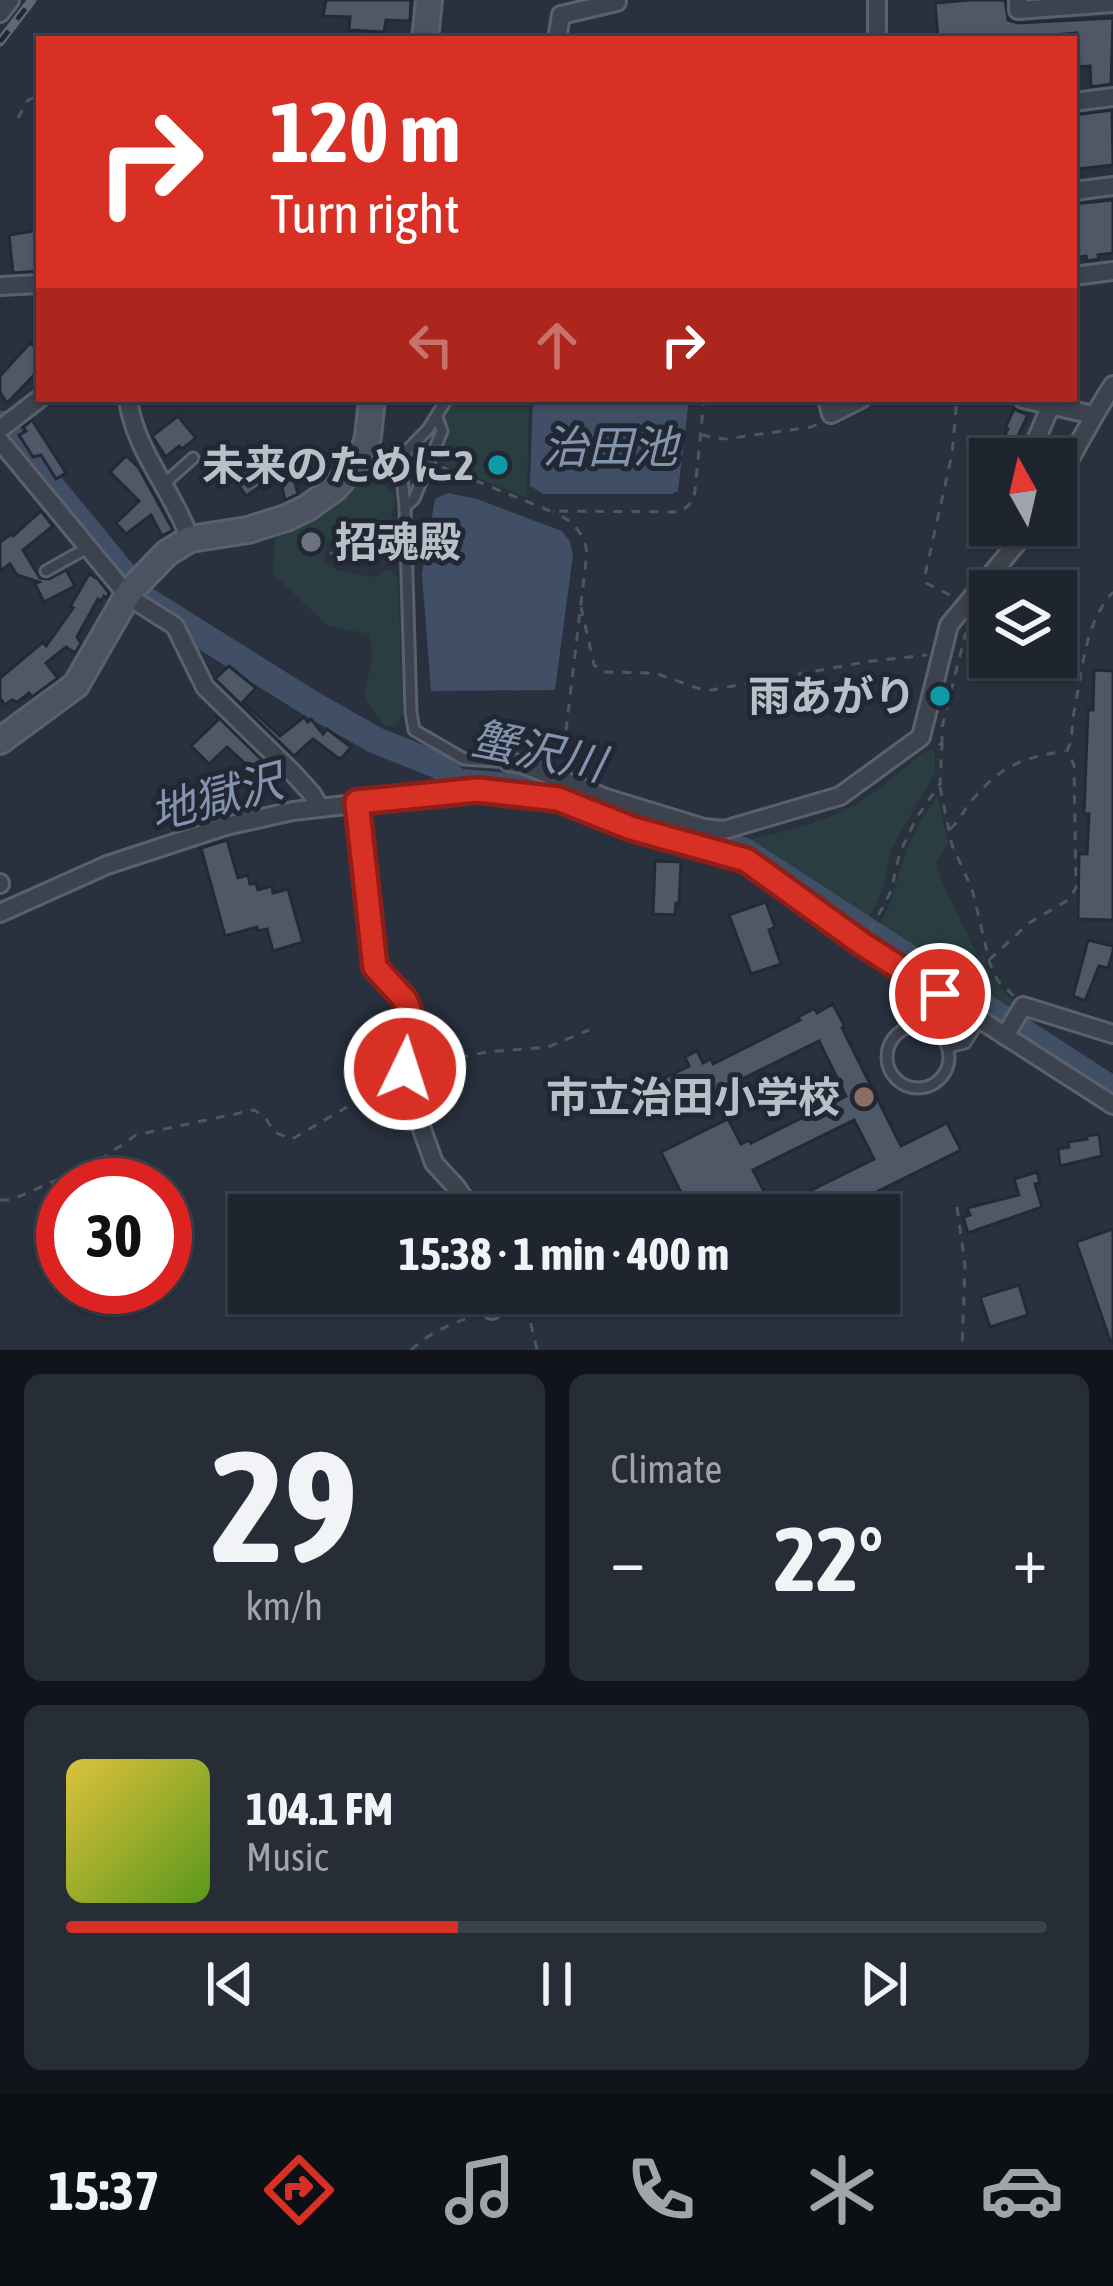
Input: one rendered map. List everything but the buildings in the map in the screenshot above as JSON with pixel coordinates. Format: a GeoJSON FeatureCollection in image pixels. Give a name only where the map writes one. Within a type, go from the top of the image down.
{"type":"FeatureCollection","features":[{"type":"Feature","properties":{"kind":"street"},"geometry":{"type":"LineString","coordinates":[[0,13],[10,0]]}},
{"type":"Feature","properties":{"kind":"street"},"geometry":{"type":"LineString","coordinates":[[425,36],[430,0]]}},
{"type":"Feature","properties":{"kind":"street"},"geometry":{"type":"LineString","coordinates":[[877,0],[877,36]]}},
{"type":"Feature","properties":{"kind":"street"},"geometry":{"type":"LineString","coordinates":[[1018,0],[1018,10],[1113,3]]}},
{"type":"Feature","properties":{"kind":"street"},"geometry":{"type":"LineString","coordinates":[[557,36],[561,14],[617,2]]}},
{"type":"Feature","properties":{"kind":"street"},"geometry":{"type":"LineString","coordinates":[[1077,101],[1113,98]]}},
{"type":"Feature","properties":{"kind":"street"},"geometry":{"type":"LineString","coordinates":[[1077,190],[1113,186]]}},
{"type":"Feature","properties":{"kind":"street"},"geometry":{"type":"LineString","coordinates":[[1077,276],[1113,272]]}},
{"type":"Feature","properties":{"kind":"street"},"geometry":{"type":"LineString","coordinates":[[0,286],[36,284]]}},
{"type":"Feature","properties":{"kind":"street"},"geometry":{"type":"LineString","coordinates":[[1077,446],[1113,385]]}},
{"type":"Feature","properties":{"kind":"street"},"geometry":{"type":"LineString","coordinates":[[36,402],[2,432],[87,548],[175,626],[206,686],[317,802]]}},
{"type":"Feature","properties":{"kind":"street"},"geometry":{"type":"LineString","coordinates":[[128,402],[139,443],[190,539]]}},
{"type":"Feature","properties":{"kind":"street"},"geometry":{"type":"LineString","coordinates":[[0,741],[76,685],[132,589],[166,553],[190,539],[248,530],[307,508],[335,488],[362,457],[372,402]]}},
{"type":"Feature","properties":{"kind":"street"},"geometry":{"type":"LineString","coordinates":[[1035,402],[1094,415]]}},
{"type":"Feature","properties":{"kind":"street"},"geometry":{"type":"LineString","coordinates":[[1037,438],[1051,406]]}},
{"type":"Feature","properties":{"kind":"street"},"geometry":{"type":"LineString","coordinates":[[508,762],[704,828],[724,830],[839,796],[920,737],[949,625],[1014,546]]}},
{"type":"Feature","properties":{"kind":"street"},"geometry":{"type":"LineString","coordinates":[[0,913],[107,865],[317,802],[478,790],[558,799],[631,828],[746,860],[861,943],[980,1019],[1113,1034]]}},
{"type":"Feature","properties":{"kind":"street"},"geometry":{"type":"LineString","coordinates":[[357,802],[375,967],[409,1009],[405,1069],[409,1093],[434,1163],[461,1194]]}},
{"type":"Feature","properties":{"kind":"street"},"geometry":{"type":"LineString","coordinates":[[1014,1022],[1113,1106]]}},
{"type":"Feature","properties":{"kind":"lane"},"geometry":{"type":"LineString","coordinates":[[445,402],[400,458],[414,730],[464,759],[508,762]]}},
{"type":"Feature","properties":{"kind":"lane"},"geometry":{"type":"LineString","coordinates":[[405,506],[414,499],[442,431],[437,417]]}},
{"type":"Feature","properties":{"kind":"lane"},"geometry":{"type":"LineString","coordinates":[[362,457],[400,458]]}},
{"type":"Feature","properties":{"kind":"lane"},"geometry":{"type":"LineString","coordinates":[[164,484],[193,458]]}},
{"type":"Feature","properties":{"kind":"lane"},"geometry":{"type":"LineString","coordinates":[[46,571],[87,548]]}},
{"type":"Feature","properties":{"kind":"lane"},"geometry":{"type":"LineString","coordinates":[[947,1047],[965,1043],[980,1019]]}},
{"type":"Feature","properties":{"kind":"lane"},"geometry":{"type":"LineString","coordinates":[[927,1028],[947,1047],[948,1065],[930,1086],[903,1084],[890,1070],[887,1060],[892,1041],[907,1029],[927,1028]]}},
{"type":"Feature","properties":{"kind":"path"},"geometry":{"type":"LineString","coordinates":[[18,118],[28,100],[36,97]]}},
{"type":"Feature","properties":{"kind":"path"},"geometry":{"type":"LineString","coordinates":[[551,511],[666,513],[688,508],[697,488],[704,402]]}},
{"type":"Feature","properties":{"kind":"path"},"geometry":{"type":"LineString","coordinates":[[957,402],[952,454],[925,575],[926,584],[966,602]]}},
{"type":"Feature","properties":{"kind":"path"},"geometry":{"type":"LineString","coordinates":[[701,435],[724,439],[811,428],[825,421],[829,406]]}},
{"type":"Feature","properties":{"kind":"path"},"geometry":{"type":"LineString","coordinates":[[429,462],[551,511],[574,524],[584,539],[587,552],[565,739],[543,754]]}},
{"type":"Feature","properties":{"kind":"path"},"geometry":{"type":"LineString","coordinates":[[331,553],[406,562]]}},
{"type":"Feature","properties":{"kind":"path"},"geometry":{"type":"LineString","coordinates":[[948,830],[973,799],[1021,758],[1067,750],[1072,745],[1084,649],[1095,619],[1113,592]]}},
{"type":"Feature","properties":{"kind":"path"},"geometry":{"type":"LineString","coordinates":[[581,607],[594,665],[604,672],[655,673],[706,691],[941,653]]}},
{"type":"Feature","properties":{"kind":"path"},"geometry":{"type":"LineString","coordinates":[[967,628],[942,727],[940,784],[948,830],[1014,1022]]}},
{"type":"Feature","properties":{"kind":"path"},"geometry":{"type":"LineString","coordinates":[[920,737],[942,746]]}},
{"type":"Feature","properties":{"kind":"path"},"geometry":{"type":"LineString","coordinates":[[989,960],[1029,923],[1068,900],[1076,888],[1074,765],[1067,750]]}},
{"type":"Feature","properties":{"kind":"path"},"geometry":{"type":"LineString","coordinates":[[874,923],[891,891],[900,852],[916,817],[940,784]]}},
{"type":"Feature","properties":{"kind":"path"},"geometry":{"type":"LineString","coordinates":[[0,1200],[94,1164],[136,1136],[254,1110],[266,1117],[274,1132],[292,1139],[380,1089],[405,1069],[513,1048],[534,1050],[589,1030]]}},
{"type":"Feature","properties":{"kind":"path"},"geometry":{"type":"LineString","coordinates":[[957,1207],[965,1265],[962,1350]]}},
{"type":"Feature","properties":{"kind":"path"},"geometry":{"type":"LineString","coordinates":[[411,1350],[467,1314]]}},
{"type":"Feature","properties":{"kind":"path"},"geometry":{"type":"LineString","coordinates":[[529,1314],[537,1350]]}},
{"type":"Feature","properties":{"kind":"shaded area"},"geometry":{"type":"Polygon","coordinates":[[[448,402],[529,402],[527,498],[436,461],[445,431],[442,413],[448,402]]]}},
{"type":"Feature","properties":{"kind":"shaded area"},"geometry":{"type":"Polygon","coordinates":[[[359,480],[381,482],[396,497],[390,523],[378,544],[327,541],[324,563],[374,577],[387,569],[398,577],[403,715],[396,725],[385,726],[364,694],[372,661],[370,634],[327,626],[273,573],[275,540],[282,532],[314,518],[359,480]]]}},
{"type":"Feature","properties":{"kind":"shaded area"},"geometry":{"type":"Polygon","coordinates":[[[931,750],[935,773],[891,849],[883,889],[868,920],[741,842],[843,811],[931,750]]]}},
{"type":"Feature","properties":{"kind":"shaded area"},"geometry":{"type":"Polygon","coordinates":[[[937,796],[948,843],[936,862],[943,884],[977,955],[984,955],[994,980],[1013,1000],[1011,1013],[878,927],[911,840],[937,796]]]}},
{"type":"Feature","properties":{"kind":"water","name":"治田池"},"geometry":{"type":"Polygon","coordinates":[[[533,402],[689,402],[678,491],[544,494],[530,486],[533,402]]]}},
{"type":"Feature","properties":{"kind":"water"},"geometry":{"type":"Polygon","coordinates":[[[448,493],[562,531],[570,542],[573,555],[555,690],[431,691],[422,574],[435,499],[448,493]]]}},
{"type":"Feature","properties":{"kind":"waterway","name":"蟹沢川"},"geometry":{"type":"LineString","coordinates":[[0,424],[144,599],[310,703],[375,740],[440,766],[457,782],[560,791],[744,851],[1113,1090]]}},
{"type":"Feature","properties":{"kind":"waterway","name":"地獄沢"},"geometry":{"type":"LineString","coordinates":[[319,800],[457,782]]}},
{"type":"Feature","properties":{"kind":"waterway","name":"地獄沢"},"geometry":{"type":"LineString","coordinates":[[0,903],[39,887]]}},
{"type":"Feature","properties":{"kind":"railway"},"geometry":{"type":"LineString","coordinates":[[0,42],[32,0]]}},
{"type":"Feature","properties":{"kind":"place","name":"未来のために2"},"geometry":{"type":"Point","coordinates":[498,465]}},
{"type":"Feature","properties":{"kind":"place","name":"招魂殿"},"geometry":{"type":"Point","coordinates":[311,542]}},
{"type":"Feature","properties":{"kind":"place","name":"雨あがり"},"geometry":{"type":"Point","coordinates":[940,696]}},
{"type":"Feature","properties":{"kind":"place","name":"市立治田小学校"},"geometry":{"type":"Point","coordinates":[864,1097]}},
{"type":"Feature","properties":{"kind":"route"},"geometry":{"type":"LineString","coordinates":[[405,1069],[409,1009],[375,967],[357,802],[478,790],[558,799],[631,828],[746,860],[940,994]]}}]}
